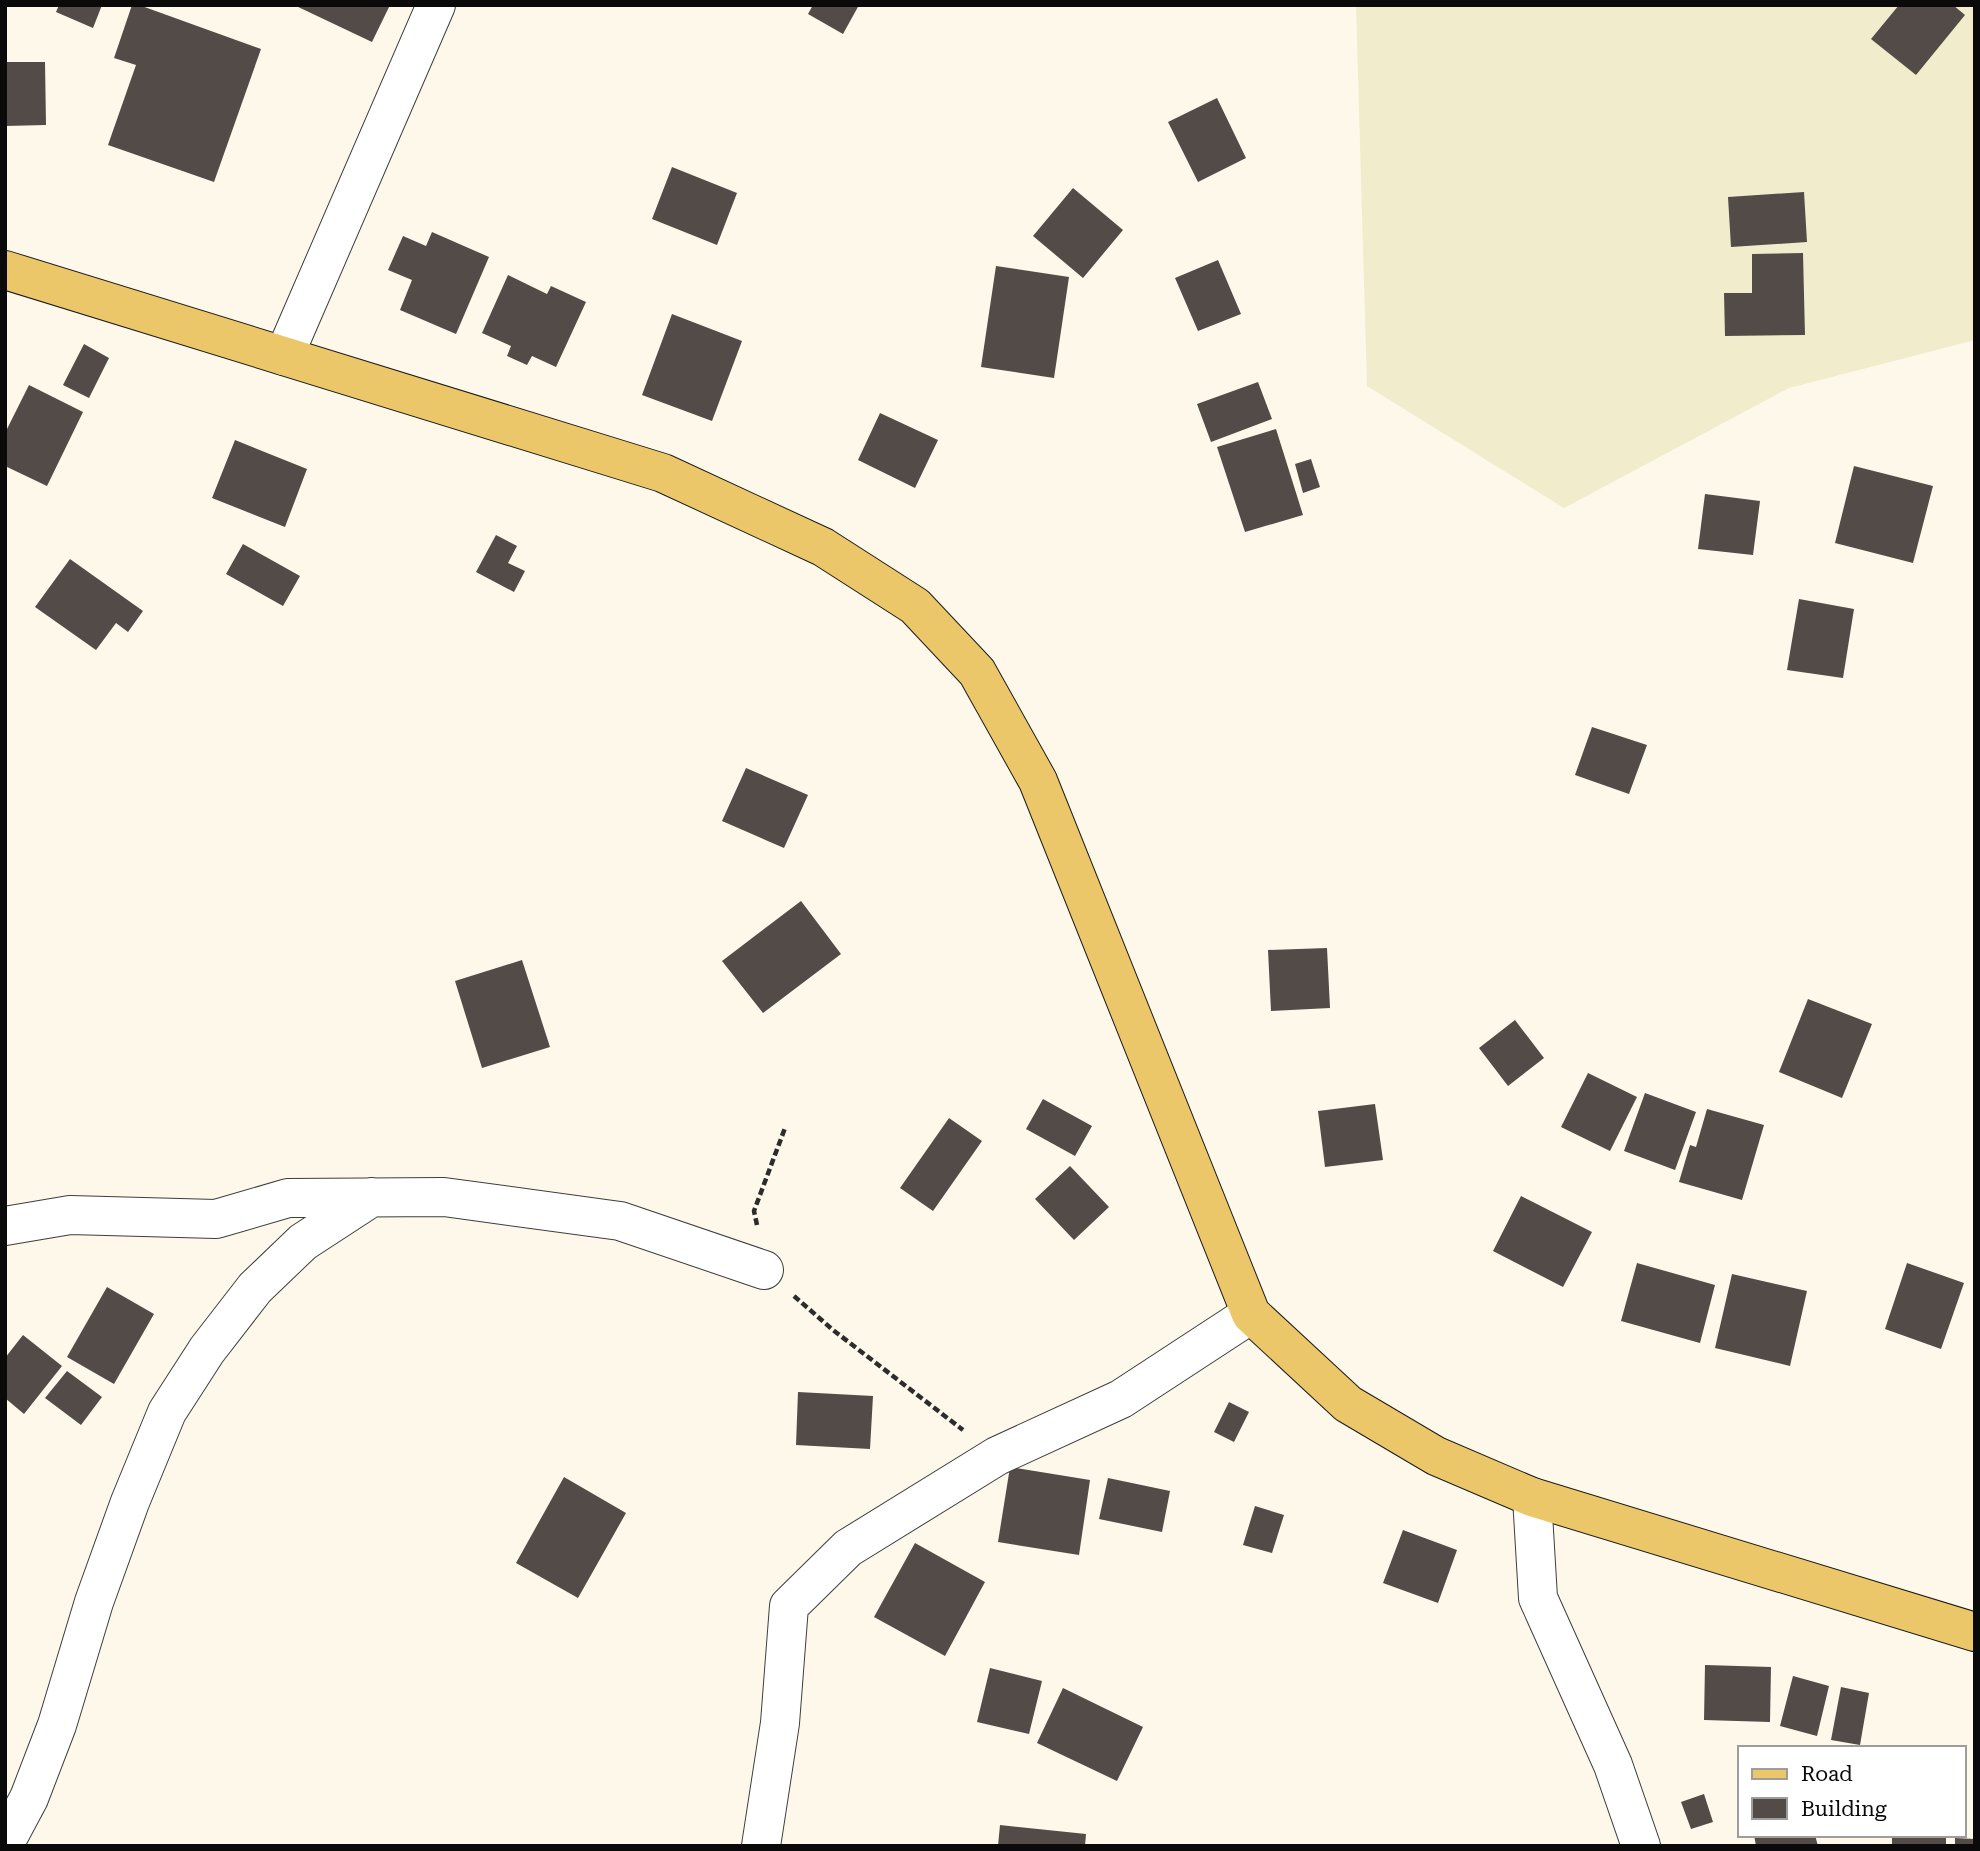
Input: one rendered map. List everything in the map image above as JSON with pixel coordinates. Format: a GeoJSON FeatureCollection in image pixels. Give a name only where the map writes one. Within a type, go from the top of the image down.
{"type":"FeatureCollection","features":[{"type":"Feature","properties":{"kind":"main road"},"geometry":{"type":"LineString","coordinates":[[5,271],[663,473],[823,547],[915,606],[977,673],[1038,781],[1251,1314],[1348,1404],[1436,1456],[1532,1497],[1975,1632]]}},
{"type":"Feature","properties":{"kind":"street"},"geometry":{"type":"LineString","coordinates":[[284,356],[436,5]]}},
{"type":"Feature","properties":{"kind":"street"},"geometry":{"type":"LineString","coordinates":[[5,1843],[29,1798],[57,1725],[99,1590],[130,1502],[167,1412],[207,1350],[255,1288],[303,1242],[372,1197]]}},
{"type":"Feature","properties":{"kind":"street"},"geometry":{"type":"LineString","coordinates":[[5,1226],[70,1215],[216,1219],[288,1198],[444,1197],[620,1221],[764,1270]]}},
{"type":"Feature","properties":{"kind":"street"},"geometry":{"type":"LineString","coordinates":[[761,1846],[780,1723],[789,1606],[848,1548],[997,1456],[1121,1399],[1251,1314]]}},
{"type":"Feature","properties":{"kind":"street"},"geometry":{"type":"LineString","coordinates":[[1532,1497],[1538,1598],[1613,1765],[1641,1846]]}},
{"type":"Feature","properties":{"kind":"path"},"geometry":{"type":"LineString","coordinates":[[785,1128],[754,1211],[764,1270],[833,1330],[997,1456]]}},
{"type":"Feature","properties":{"kind":"shaded area"},"geometry":{"type":"Polygon","coordinates":[[[1356,5],[1975,5],[1975,340],[1789,388],[1564,508],[1367,386],[1356,5]]]}},
{"type":"Feature","properties":{"kind":"building"},"geometry":{"type":"Polygon","coordinates":[[[59,5],[102,5],[93,28],[56,12],[59,5]]]}},
{"type":"Feature","properties":{"kind":"building"},"geometry":{"type":"Polygon","coordinates":[[[132,5],[139,5],[261,49],[214,182],[108,145],[136,65],[114,58],[132,5]]]}},
{"type":"Feature","properties":{"kind":"building"},"geometry":{"type":"Polygon","coordinates":[[[294,5],[390,5],[372,42],[294,5]]]}},
{"type":"Feature","properties":{"kind":"building"},"geometry":{"type":"Polygon","coordinates":[[[813,5],[859,5],[843,34],[808,14],[813,5]]]}},
{"type":"Feature","properties":{"kind":"building"},"geometry":{"type":"Polygon","coordinates":[[[1899,5],[1953,5],[1965,15],[1916,75],[1871,39],[1899,5]]]}},
{"type":"Feature","properties":{"kind":"building"},"geometry":{"type":"Polygon","coordinates":[[[5,62],[45,62],[46,125],[5,126],[5,62]]]}},
{"type":"Feature","properties":{"kind":"building"},"geometry":{"type":"Polygon","coordinates":[[[1217,98],[1246,158],[1198,182],[1168,122],[1217,98]]]}},
{"type":"Feature","properties":{"kind":"building"},"geometry":{"type":"Polygon","coordinates":[[[672,167],[737,193],[717,245],[652,219],[672,167]]]}},
{"type":"Feature","properties":{"kind":"building"},"geometry":{"type":"Polygon","coordinates":[[[1073,188],[1123,230],[1083,278],[1033,236],[1073,188]]]}},
{"type":"Feature","properties":{"kind":"building"},"geometry":{"type":"Polygon","coordinates":[[[1804,192],[1807,242],[1731,247],[1728,197],[1804,192]]]}},
{"type":"Feature","properties":{"kind":"building"},"geometry":{"type":"Polygon","coordinates":[[[432,232],[489,257],[456,334],[400,310],[412,280],[388,270],[403,236],[426,246],[432,232]]]}},
{"type":"Feature","properties":{"kind":"building"},"geometry":{"type":"Polygon","coordinates":[[[1803,253],[1805,335],[1725,336],[1724,293],[1752,293],[1752,254],[1803,253]]]}},
{"type":"Feature","properties":{"kind":"building"},"geometry":{"type":"Polygon","coordinates":[[[1218,260],[1241,314],[1198,331],[1175,278],[1218,260]]]}},
{"type":"Feature","properties":{"kind":"building"},"geometry":{"type":"Polygon","coordinates":[[[996,266],[1069,277],[1054,378],[981,367],[996,266]]]}},
{"type":"Feature","properties":{"kind":"building"},"geometry":{"type":"Polygon","coordinates":[[[508,275],[547,294],[551,286],[586,302],[556,367],[532,356],[527,365],[507,356],[511,346],[482,333],[508,275]]]}},
{"type":"Feature","properties":{"kind":"building"},"geometry":{"type":"Polygon","coordinates":[[[672,314],[742,341],[712,421],[642,395],[672,314]]]}},
{"type":"Feature","properties":{"kind":"building"},"geometry":{"type":"Polygon","coordinates":[[[84,344],[109,358],[89,398],[63,385],[84,344]]]}},
{"type":"Feature","properties":{"kind":"building"},"geometry":{"type":"Polygon","coordinates":[[[1258,382],[1272,419],[1211,442],[1197,404],[1258,382]]]}},
{"type":"Feature","properties":{"kind":"building"},"geometry":{"type":"Polygon","coordinates":[[[29,385],[83,412],[47,486],[5,466],[5,433],[29,385]]]}},
{"type":"Feature","properties":{"kind":"building"},"geometry":{"type":"Polygon","coordinates":[[[880,413],[938,440],[915,488],[858,460],[880,413]]]}},
{"type":"Feature","properties":{"kind":"building"},"geometry":{"type":"Polygon","coordinates":[[[1276,429],[1303,515],[1245,532],[1217,447],[1276,429]]]}},
{"type":"Feature","properties":{"kind":"building"},"geometry":{"type":"Polygon","coordinates":[[[235,440],[307,469],[285,527],[212,498],[235,440]]]}},
{"type":"Feature","properties":{"kind":"building"},"geometry":{"type":"Polygon","coordinates":[[[1311,459],[1320,487],[1303,493],[1295,464],[1311,459]]]}},
{"type":"Feature","properties":{"kind":"building"},"geometry":{"type":"Polygon","coordinates":[[[1854,466],[1933,486],[1913,563],[1835,543],[1854,466]]]}},
{"type":"Feature","properties":{"kind":"building"},"geometry":{"type":"Polygon","coordinates":[[[1705,494],[1760,501],[1753,555],[1698,549],[1705,494]]]}},
{"type":"Feature","properties":{"kind":"building"},"geometry":{"type":"Polygon","coordinates":[[[496,535],[517,546],[508,563],[525,571],[514,592],[476,572],[496,535]]]}},
{"type":"Feature","properties":{"kind":"building"},"geometry":{"type":"Polygon","coordinates":[[[243,544],[300,576],[283,606],[226,574],[243,544]]]}},
{"type":"Feature","properties":{"kind":"building"},"geometry":{"type":"Polygon","coordinates":[[[70,559],[143,611],[128,632],[116,623],[96,650],[35,607],[70,559]]]}},
{"type":"Feature","properties":{"kind":"building"},"geometry":{"type":"Polygon","coordinates":[[[1799,599],[1854,609],[1843,678],[1787,670],[1799,599]]]}},
{"type":"Feature","properties":{"kind":"building"},"geometry":{"type":"Polygon","coordinates":[[[1592,727],[1647,745],[1629,794],[1575,775],[1592,727]]]}},
{"type":"Feature","properties":{"kind":"building"},"geometry":{"type":"Polygon","coordinates":[[[746,768],[808,795],[784,848],[722,821],[746,768]]]}},
{"type":"Feature","properties":{"kind":"building"},"geometry":{"type":"Polygon","coordinates":[[[801,901],[841,954],[763,1013],[722,961],[801,901]]]}},
{"type":"Feature","properties":{"kind":"building"},"geometry":{"type":"Polygon","coordinates":[[[1327,948],[1330,1008],[1271,1011],[1268,950],[1327,948]]]}},
{"type":"Feature","properties":{"kind":"building"},"geometry":{"type":"Polygon","coordinates":[[[522,960],[550,1047],[482,1068],[455,981],[522,960]]]}},
{"type":"Feature","properties":{"kind":"building"},"geometry":{"type":"Polygon","coordinates":[[[1808,999],[1872,1024],[1842,1098],[1779,1072],[1808,999]]]}},
{"type":"Feature","properties":{"kind":"building"},"geometry":{"type":"Polygon","coordinates":[[[1515,1020],[1544,1058],[1508,1086],[1479,1048],[1515,1020]]]}},
{"type":"Feature","properties":{"kind":"building"},"geometry":{"type":"Polygon","coordinates":[[[1588,1073],[1637,1097],[1610,1151],[1561,1127],[1588,1073]]]}},
{"type":"Feature","properties":{"kind":"building"},"geometry":{"type":"Polygon","coordinates":[[[1645,1093],[1696,1112],[1675,1170],[1624,1151],[1645,1093]]]}},
{"type":"Feature","properties":{"kind":"building"},"geometry":{"type":"Polygon","coordinates":[[[1043,1099],[1092,1126],[1075,1156],[1026,1129],[1043,1099]]]}},
{"type":"Feature","properties":{"kind":"building"},"geometry":{"type":"Polygon","coordinates":[[[1375,1104],[1383,1160],[1325,1167],[1318,1111],[1375,1104]]]}},
{"type":"Feature","properties":{"kind":"building"},"geometry":{"type":"Polygon","coordinates":[[[1707,1109],[1764,1125],[1742,1200],[1679,1182],[1690,1145],[1696,1147],[1707,1109]]]}},
{"type":"Feature","properties":{"kind":"building"},"geometry":{"type":"Polygon","coordinates":[[[949,1118],[982,1141],[933,1211],[900,1188],[949,1118]]]}},
{"type":"Feature","properties":{"kind":"building"},"geometry":{"type":"Polygon","coordinates":[[[1070,1166],[1109,1207],[1074,1240],[1035,1199],[1070,1166]]]}},
{"type":"Feature","properties":{"kind":"building"},"geometry":{"type":"Polygon","coordinates":[[[1521,1196],[1592,1232],[1563,1287],[1493,1251],[1521,1196]]]}},
{"type":"Feature","properties":{"kind":"building"},"geometry":{"type":"Polygon","coordinates":[[[1637,1263],[1715,1285],[1700,1343],[1621,1321],[1637,1263]]]}},
{"type":"Feature","properties":{"kind":"building"},"geometry":{"type":"Polygon","coordinates":[[[1907,1263],[1964,1283],[1941,1349],[1885,1329],[1907,1263]]]}},
{"type":"Feature","properties":{"kind":"building"},"geometry":{"type":"Polygon","coordinates":[[[1732,1274],[1807,1291],[1790,1366],[1715,1348],[1732,1274]]]}},
{"type":"Feature","properties":{"kind":"building"},"geometry":{"type":"Polygon","coordinates":[[[107,1287],[154,1314],[114,1384],[67,1357],[107,1287]]]}},
{"type":"Feature","properties":{"kind":"building"},"geometry":{"type":"Polygon","coordinates":[[[23,1335],[62,1366],[24,1414],[5,1398],[5,1358],[23,1335]]]}},
{"type":"Feature","properties":{"kind":"building"},"geometry":{"type":"Polygon","coordinates":[[[67,1371],[102,1397],[81,1425],[45,1398],[67,1371]]]}},
{"type":"Feature","properties":{"kind":"building"},"geometry":{"type":"Polygon","coordinates":[[[798,1392],[873,1396],[870,1449],[796,1445],[798,1392]]]}},
{"type":"Feature","properties":{"kind":"building"},"geometry":{"type":"Polygon","coordinates":[[[1229,1402],[1249,1412],[1234,1442],[1214,1432],[1229,1402]]]}},
{"type":"Feature","properties":{"kind":"building"},"geometry":{"type":"Polygon","coordinates":[[[1010,1467],[1090,1480],[1079,1555],[998,1542],[1010,1467]]]}},
{"type":"Feature","properties":{"kind":"building"},"geometry":{"type":"Polygon","coordinates":[[[564,1477],[626,1513],[578,1598],[516,1563],[564,1477]]]}},
{"type":"Feature","properties":{"kind":"building"},"geometry":{"type":"Polygon","coordinates":[[[1108,1478],[1170,1491],[1162,1532],[1099,1519],[1108,1478]]]}},
{"type":"Feature","properties":{"kind":"building"},"geometry":{"type":"Polygon","coordinates":[[[1255,1506],[1284,1515],[1272,1553],[1243,1545],[1255,1506]]]}},
{"type":"Feature","properties":{"kind":"building"},"geometry":{"type":"Polygon","coordinates":[[[1403,1530],[1457,1550],[1438,1603],[1383,1583],[1403,1530]]]}},
{"type":"Feature","properties":{"kind":"building"},"geometry":{"type":"Polygon","coordinates":[[[915,1543],[985,1582],[945,1656],[874,1617],[915,1543]]]}},
{"type":"Feature","properties":{"kind":"building"},"geometry":{"type":"Polygon","coordinates":[[[1705,1665],[1771,1667],[1770,1722],[1704,1720],[1705,1665]]]}},
{"type":"Feature","properties":{"kind":"building"},"geometry":{"type":"Polygon","coordinates":[[[990,1668],[1042,1681],[1029,1734],[977,1722],[990,1668]]]}},
{"type":"Feature","properties":{"kind":"building"},"geometry":{"type":"Polygon","coordinates":[[[1793,1676],[1829,1686],[1817,1736],[1780,1726],[1793,1676]]]}},
{"type":"Feature","properties":{"kind":"building"},"geometry":{"type":"Polygon","coordinates":[[[1841,1687],[1869,1693],[1860,1745],[1831,1740],[1841,1687]]]}},
{"type":"Feature","properties":{"kind":"building"},"geometry":{"type":"Polygon","coordinates":[[[1063,1688],[1143,1727],[1117,1781],[1037,1743],[1063,1688]]]}},
{"type":"Feature","properties":{"kind":"building"},"geometry":{"type":"Polygon","coordinates":[[[1704,1794],[1713,1822],[1691,1829],[1681,1802],[1704,1794]]]}},
{"type":"Feature","properties":{"kind":"building"},"geometry":{"type":"Polygon","coordinates":[[[1000,1825],[1086,1834],[1085,1846],[998,1846],[1000,1825]]]}},
{"type":"Feature","properties":{"kind":"building"},"geometry":{"type":"Polygon","coordinates":[[[1754,1837],[1816,1837],[1818,1846],[1756,1846],[1754,1837]]]}},
{"type":"Feature","properties":{"kind":"building"},"geometry":{"type":"Polygon","coordinates":[[[1892,1837],[1946,1837],[1946,1846],[1892,1846],[1892,1837]]]}},
{"type":"Feature","properties":{"kind":"building"},"geometry":{"type":"Polygon","coordinates":[[[1955,1838],[1975,1839],[1975,1846],[1955,1846],[1955,1838]]]}}]}
